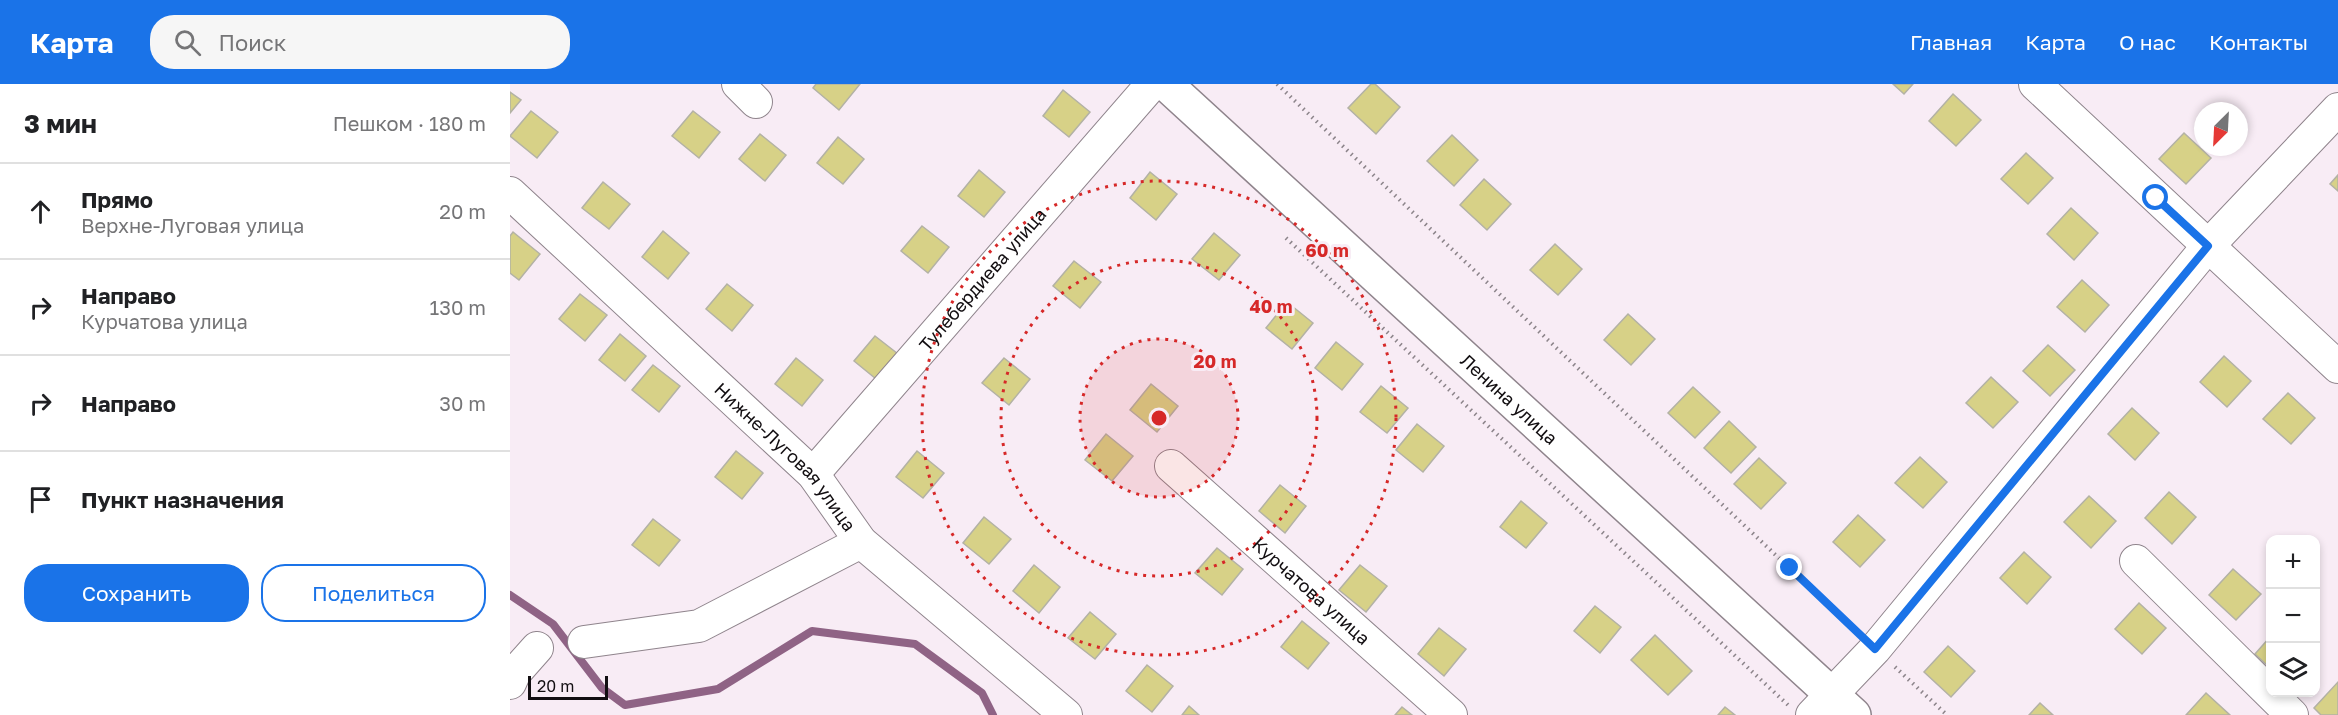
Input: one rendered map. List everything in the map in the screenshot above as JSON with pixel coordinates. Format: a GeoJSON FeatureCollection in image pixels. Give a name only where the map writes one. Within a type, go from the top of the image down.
{"type":"FeatureCollection","features":[{"type":"Feature","properties":{"kind":"main road","name":"Ленина улица"},"geometry":{"type":"LineString","coordinates":[[1166,84],[1822,708]]}},
{"type":"Feature","properties":{"kind":"street","name":"Тулебердиева улица"},"geometry":{"type":"LineString","coordinates":[[813,474],[1152,84]]}},
{"type":"Feature","properties":{"kind":"street"},"geometry":{"type":"LineString","coordinates":[[2035,84],[2338,367]]}},
{"type":"Feature","properties":{"kind":"street"},"geometry":{"type":"LineString","coordinates":[[1822,708],[1875,649],[2208,246],[2338,109]]}},
{"type":"Feature","properties":{"kind":"street","name":"Нижне-Луговая улица"},"geometry":{"type":"LineString","coordinates":[[510,193],[813,474],[861,542],[1066,715]]}},
{"type":"Feature","properties":{"kind":"street","name":"Курчатова улица"},"geometry":{"type":"LineString","coordinates":[[1171,466],[1451,715]]}},
{"type":"Feature","properties":{"kind":"street"},"geometry":{"type":"LineString","coordinates":[[585,642],[699,626],[861,542]]}},
{"type":"Feature","properties":{"kind":"street"},"geometry":{"type":"LineString","coordinates":[[2136,561],[2292,715]]}},
{"type":"Feature","properties":{"kind":"street"},"geometry":{"type":"LineString","coordinates":[[510,683],[514,674],[537,648]]}},
{"type":"Feature","properties":{"kind":"path"},"geometry":{"type":"LineString","coordinates":[[1276,84],[1947,715]]}},
{"type":"Feature","properties":{"kind":"path"},"geometry":{"type":"LineString","coordinates":[[1286,238],[1822,708]]}},
{"type":"Feature","properties":{"kind":"building"},"geometry":{"type":"Polygon","coordinates":[[[816,84],[860,84],[839,110],[813,88],[816,84]]]}},
{"type":"Feature","properties":{"kind":"building"},"geometry":{"type":"Polygon","coordinates":[[[1371,84],[1375,84],[1400,107],[1376,134],[1348,108],[1371,84]]]}},
{"type":"Feature","properties":{"kind":"building"},"geometry":{"type":"Polygon","coordinates":[[[1893,84],[1913,84],[1904,94],[1893,84]]]}},
{"type":"Feature","properties":{"kind":"building"},"geometry":{"type":"Polygon","coordinates":[[[1063,90],[1090,112],[1069,137],[1043,116],[1063,90]]]}},
{"type":"Feature","properties":{"kind":"building"},"geometry":{"type":"Polygon","coordinates":[[[510,92],[521,100],[510,113],[510,92]]]}},
{"type":"Feature","properties":{"kind":"building"},"geometry":{"type":"Polygon","coordinates":[[[1953,94],[1981,120],[1956,146],[1929,121],[1953,94]]]}},
{"type":"Feature","properties":{"kind":"building"},"geometry":{"type":"Polygon","coordinates":[[[531,111],[558,132],[537,158],[510,136],[531,111]]]}},
{"type":"Feature","properties":{"kind":"building"},"geometry":{"type":"Polygon","coordinates":[[[693,111],[720,132],[699,158],[672,136],[693,111]]]}},
{"type":"Feature","properties":{"kind":"building"},"geometry":{"type":"Polygon","coordinates":[[[2184,133],[2194,142],[2194,156],[2211,158],[2186,184],[2159,159],[2184,133]]]}},
{"type":"Feature","properties":{"kind":"building"},"geometry":{"type":"Polygon","coordinates":[[[760,134],[786,155],[765,181],[739,159],[760,134]]]}},
{"type":"Feature","properties":{"kind":"building"},"geometry":{"type":"Polygon","coordinates":[[[1452,135],[1478,160],[1454,186],[1427,161],[1452,135]]]}},
{"type":"Feature","properties":{"kind":"building"},"geometry":{"type":"Polygon","coordinates":[[[838,137],[864,159],[843,184],[817,163],[838,137]]]}},
{"type":"Feature","properties":{"kind":"building"},"geometry":{"type":"Polygon","coordinates":[[[2026,153],[2053,178],[2028,204],[2001,179],[2026,153]]]}},
{"type":"Feature","properties":{"kind":"building"},"geometry":{"type":"Polygon","coordinates":[[[979,170],[1005,192],[984,217],[958,196],[979,170]]]}},
{"type":"Feature","properties":{"kind":"building"},"geometry":{"type":"Polygon","coordinates":[[[1150,172],[1177,194],[1156,220],[1130,198],[1150,172]]]}},
{"type":"Feature","properties":{"kind":"building"},"geometry":{"type":"Polygon","coordinates":[[[2338,175],[2338,191],[2330,184],[2338,175]]]}},
{"type":"Feature","properties":{"kind":"building"},"geometry":{"type":"Polygon","coordinates":[[[1484,179],[1511,204],[1487,230],[1460,205],[1484,179]]]}},
{"type":"Feature","properties":{"kind":"building"},"geometry":{"type":"Polygon","coordinates":[[[603,182],[630,204],[609,229],[582,208],[603,182]]]}},
{"type":"Feature","properties":{"kind":"building"},"geometry":{"type":"Polygon","coordinates":[[[2071,208],[2098,233],[2074,260],[2047,234],[2071,208]]]}},
{"type":"Feature","properties":{"kind":"building"},"geometry":{"type":"Polygon","coordinates":[[[922,226],[949,247],[928,273],[901,251],[922,226]]]}},
{"type":"Feature","properties":{"kind":"building"},"geometry":{"type":"Polygon","coordinates":[[[663,231],[689,253],[668,279],[642,257],[663,231]]]}},
{"type":"Feature","properties":{"kind":"building"},"geometry":{"type":"Polygon","coordinates":[[[513,232],[540,254],[519,280],[510,273],[510,236],[513,232]]]}},
{"type":"Feature","properties":{"kind":"building"},"geometry":{"type":"Polygon","coordinates":[[[1214,233],[1240,255],[1219,280],[1192,259],[1214,233]]]}},
{"type":"Feature","properties":{"kind":"building"},"geometry":{"type":"Polygon","coordinates":[[[1555,244],[1582,269],[1558,295],[1530,270],[1555,244]]]}},
{"type":"Feature","properties":{"kind":"building"},"geometry":{"type":"Polygon","coordinates":[[[1074,261],[1101,282],[1080,308],[1053,286],[1074,261]]]}},
{"type":"Feature","properties":{"kind":"building"},"geometry":{"type":"Polygon","coordinates":[[[2082,280],[2109,305],[2085,332],[2057,307],[2082,280]]]}},
{"type":"Feature","properties":{"kind":"building"},"geometry":{"type":"Polygon","coordinates":[[[727,284],[753,305],[732,331],[706,309],[727,284]]]}},
{"type":"Feature","properties":{"kind":"building"},"geometry":{"type":"Polygon","coordinates":[[[580,294],[607,315],[585,341],[559,319],[580,294]]]}},
{"type":"Feature","properties":{"kind":"building"},"geometry":{"type":"Polygon","coordinates":[[[1287,302],[1313,323],[1292,349],[1266,328],[1287,302]]]}},
{"type":"Feature","properties":{"kind":"building"},"geometry":{"type":"Polygon","coordinates":[[[1628,314],[1655,339],[1631,365],[1604,340],[1628,314]]]}},
{"type":"Feature","properties":{"kind":"building"},"geometry":{"type":"Polygon","coordinates":[[[620,334],[646,356],[625,381],[599,360],[620,334]]]}},
{"type":"Feature","properties":{"kind":"building"},"geometry":{"type":"Polygon","coordinates":[[[875,336],[902,357],[881,383],[854,361],[875,336]]]}},
{"type":"Feature","properties":{"kind":"building"},"geometry":{"type":"Polygon","coordinates":[[[1336,342],[1363,364],[1342,390],[1315,368],[1336,342]]]}},
{"type":"Feature","properties":{"kind":"building"},"geometry":{"type":"Polygon","coordinates":[[[2048,345],[2075,370],[2050,396],[2023,371],[2048,345]]]}},
{"type":"Feature","properties":{"kind":"building"},"geometry":{"type":"Polygon","coordinates":[[[2224,356],[2251,381],[2227,407],[2200,382],[2224,356]]]}},
{"type":"Feature","properties":{"kind":"building"},"geometry":{"type":"Polygon","coordinates":[[[796,358],[823,380],[802,406],[775,384],[796,358]]]}},
{"type":"Feature","properties":{"kind":"building"},"geometry":{"type":"Polygon","coordinates":[[[1004,358],[1030,379],[1009,405],[982,383],[1004,358]]]}},
{"type":"Feature","properties":{"kind":"building"},"geometry":{"type":"Polygon","coordinates":[[[653,365],[680,386],[659,412],[632,390],[653,365]]]}},
{"type":"Feature","properties":{"kind":"building"},"geometry":{"type":"Polygon","coordinates":[[[1991,377],[2018,402],[1993,428],[1966,403],[1991,377]]]}},
{"type":"Feature","properties":{"kind":"building"},"geometry":{"type":"Polygon","coordinates":[[[1151,384],[1178,406],[1157,432],[1130,410],[1151,384]]]}},
{"type":"Feature","properties":{"kind":"building"},"geometry":{"type":"Polygon","coordinates":[[[1381,386],[1408,408],[1387,433],[1360,412],[1381,386]]]}},
{"type":"Feature","properties":{"kind":"building"},"geometry":{"type":"Polygon","coordinates":[[[1693,387],[1720,412],[1695,438],[1668,413],[1693,387]]]}},
{"type":"Feature","properties":{"kind":"building"},"geometry":{"type":"Polygon","coordinates":[[[2288,393],[2315,418],[2291,444],[2263,419],[2288,393]]]}},
{"type":"Feature","properties":{"kind":"building"},"geometry":{"type":"Polygon","coordinates":[[[2132,408],[2159,433],[2135,460],[2108,434],[2132,408]]]}},
{"type":"Feature","properties":{"kind":"building"},"geometry":{"type":"Polygon","coordinates":[[[1729,421],[1756,447],[1731,473],[1704,448],[1729,421]]]}},
{"type":"Feature","properties":{"kind":"building"},"geometry":{"type":"Polygon","coordinates":[[[1417,424],[1444,446],[1423,472],[1396,450],[1417,424]]]}},
{"type":"Feature","properties":{"kind":"building"},"geometry":{"type":"Polygon","coordinates":[[[1106,434],[1133,456],[1112,481],[1085,460],[1106,434]]]}},
{"type":"Feature","properties":{"kind":"building"},"geometry":{"type":"Polygon","coordinates":[[[736,451],[763,473],[742,499],[715,477],[736,451]]]}},
{"type":"Feature","properties":{"kind":"building"},"geometry":{"type":"Polygon","coordinates":[[[917,451],[944,473],[923,498],[896,477],[917,451]]]}},
{"type":"Feature","properties":{"kind":"building"},"geometry":{"type":"Polygon","coordinates":[[[1920,457],[1947,482],[1923,508],[1895,483],[1920,457]]]}},
{"type":"Feature","properties":{"kind":"building"},"geometry":{"type":"Polygon","coordinates":[[[1759,458],[1786,483],[1761,509],[1734,484],[1759,458]]]}},
{"type":"Feature","properties":{"kind":"building"},"geometry":{"type":"Polygon","coordinates":[[[1280,485],[1306,506],[1285,533],[1259,511],[1280,485]]]}},
{"type":"Feature","properties":{"kind":"building"},"geometry":{"type":"Polygon","coordinates":[[[2169,492],[2196,517],[2172,544],[2145,518],[2169,492]]]}},
{"type":"Feature","properties":{"kind":"building"},"geometry":{"type":"Polygon","coordinates":[[[2089,496],[2116,521],[2091,548],[2064,522],[2089,496]]]}},
{"type":"Feature","properties":{"kind":"building"},"geometry":{"type":"Polygon","coordinates":[[[1521,501],[1547,523],[1526,548],[1500,527],[1521,501]]]}},
{"type":"Feature","properties":{"kind":"building"},"geometry":{"type":"Polygon","coordinates":[[[1858,515],[1885,540],[1860,567],[1833,542],[1858,515]]]}},
{"type":"Feature","properties":{"kind":"building"},"geometry":{"type":"Polygon","coordinates":[[[984,517],[1011,539],[989,564],[963,543],[984,517]]]}},
{"type":"Feature","properties":{"kind":"building"},"geometry":{"type":"Polygon","coordinates":[[[653,519],[680,540],[659,566],[632,545],[653,519]]]}},
{"type":"Feature","properties":{"kind":"building"},"geometry":{"type":"Polygon","coordinates":[[[1217,548],[1243,569],[1222,595],[1195,573],[1217,548]]]}},
{"type":"Feature","properties":{"kind":"building"},"geometry":{"type":"Polygon","coordinates":[[[2024,552],[2051,577],[2027,604],[2000,578],[2024,552]]]}},
{"type":"Feature","properties":{"kind":"building"},"geometry":{"type":"Polygon","coordinates":[[[1034,565],[1060,587],[1039,613],[1013,591],[1034,565]]]}},
{"type":"Feature","properties":{"kind":"building"},"geometry":{"type":"Polygon","coordinates":[[[1360,565],[1387,586],[1366,612],[1339,590],[1360,565]]]}},
{"type":"Feature","properties":{"kind":"building"},"geometry":{"type":"Polygon","coordinates":[[[2233,569],[2261,594],[2236,620],[2209,595],[2233,569]]]}},
{"type":"Feature","properties":{"kind":"building"},"geometry":{"type":"Polygon","coordinates":[[[2139,603],[2166,628],[2142,654],[2115,629],[2139,603]]]}},
{"type":"Feature","properties":{"kind":"building"},"geometry":{"type":"Polygon","coordinates":[[[1595,606],[1621,627],[1600,653],[1574,631],[1595,606]]]}},
{"type":"Feature","properties":{"kind":"building"},"geometry":{"type":"Polygon","coordinates":[[[1090,612],[1116,634],[1095,659],[1068,638],[1090,612]]]}},
{"type":"Feature","properties":{"kind":"building"},"geometry":{"type":"Polygon","coordinates":[[[1302,621],[1329,643],[1308,669],[1281,647],[1302,621]]]}},
{"type":"Feature","properties":{"kind":"building"},"geometry":{"type":"Polygon","coordinates":[[[1439,628],[1466,649],[1444,676],[1418,654],[1439,628]]]}},
{"type":"Feature","properties":{"kind":"building"},"geometry":{"type":"Polygon","coordinates":[[[1655,635],[1692,671],[1668,695],[1631,660],[1655,635]]]}},
{"type":"Feature","properties":{"kind":"building"},"geometry":{"type":"Polygon","coordinates":[[[2266,642],[2266,664],[2255,654],[2266,642]]]}},
{"type":"Feature","properties":{"kind":"building"},"geometry":{"type":"Polygon","coordinates":[[[1948,646],[1975,671],[1951,697],[1924,672],[1948,646]]]}},
{"type":"Feature","properties":{"kind":"building"},"geometry":{"type":"Polygon","coordinates":[[[1147,665],[1173,686],[1152,712],[1126,691],[1147,665]]]}},
{"type":"Feature","properties":{"kind":"building"},"geometry":{"type":"Polygon","coordinates":[[[2338,682],[2338,715],[2321,715],[2314,708],[2338,682]]]}},
{"type":"Feature","properties":{"kind":"building"},"geometry":{"type":"Polygon","coordinates":[[[2206,693],[2230,715],[2186,715],[2206,693]]]}},
{"type":"Feature","properties":{"kind":"building"},"geometry":{"type":"Polygon","coordinates":[[[2040,703],[2053,715],[2029,715],[2040,703]]]}},
{"type":"Feature","properties":{"kind":"building"},"geometry":{"type":"Polygon","coordinates":[[[1189,706],[1199,715],[1182,715],[1189,706]]]}},
{"type":"Feature","properties":{"kind":"building"},"geometry":{"type":"Polygon","coordinates":[[[1402,707],[1412,715],[1395,715],[1402,707]]]}},
{"type":"Feature","properties":{"kind":"building"},"geometry":{"type":"Polygon","coordinates":[[[1725,707],[1735,715],[1718,715],[1725,707]]]}},
{"type":"Feature","properties":{"kind":"waterway"},"geometry":{"type":"LineString","coordinates":[[510,595],[553,624],[602,688],[625,705],[718,689],[812,631],[915,644],[982,693],[993,715]]}},
{"type":"Feature","properties":{"kind":"route"},"geometry":{"type":"LineString","coordinates":[[1790,568],[1875,649],[2208,246],[2156,198]]}}]}
